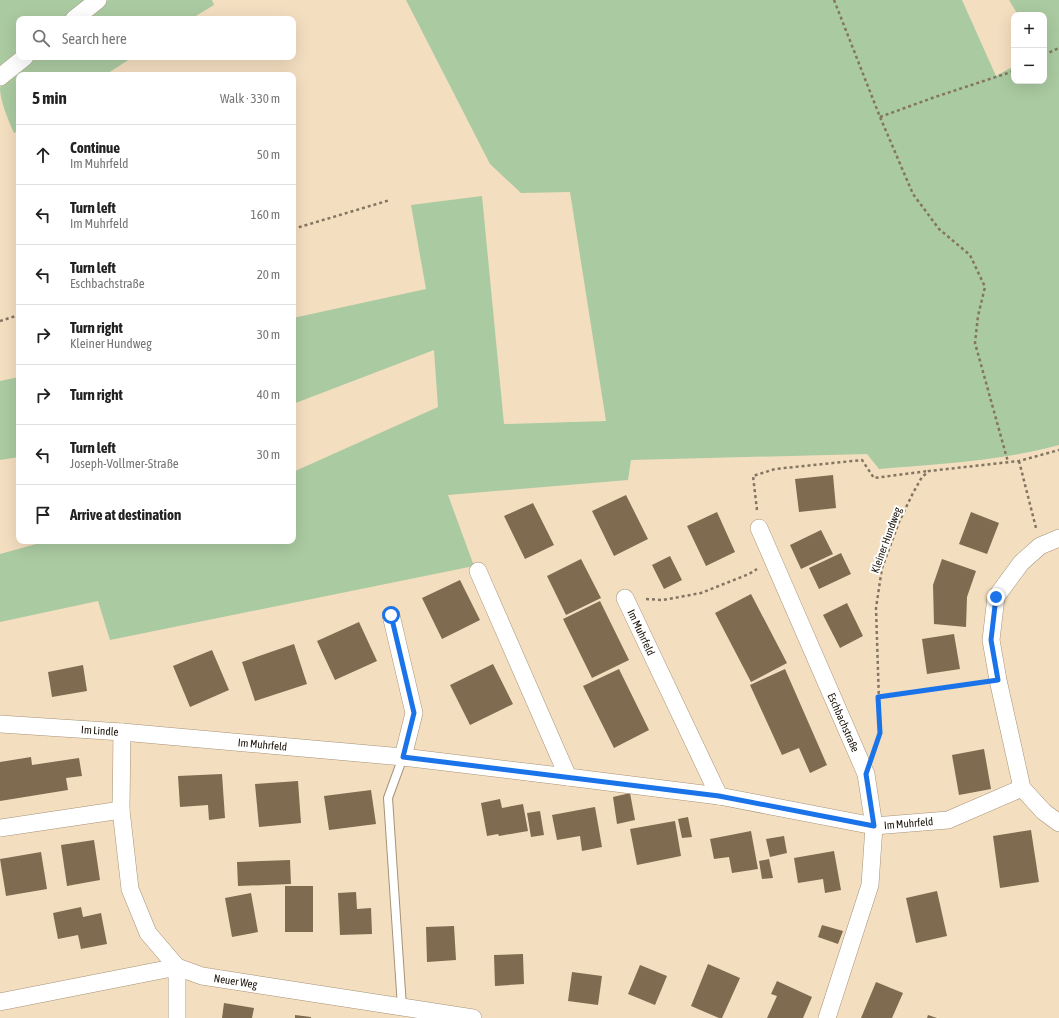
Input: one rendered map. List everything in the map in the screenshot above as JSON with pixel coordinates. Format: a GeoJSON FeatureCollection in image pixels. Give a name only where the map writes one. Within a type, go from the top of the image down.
{"type":"FeatureCollection","features":[{"type":"Feature","properties":{"kind":"street"},"geometry":{"type":"LineString","coordinates":[[78,16],[98,0]]}},
{"type":"Feature","properties":{"kind":"street"},"geometry":{"type":"LineString","coordinates":[[0,77],[21,60]]}},
{"type":"Feature","properties":{"kind":"street","name":"Eschbachstraße"},"geometry":{"type":"LineString","coordinates":[[759,528],[866,774],[874,826],[870,885],[827,1018]]}},
{"type":"Feature","properties":{"kind":"street"},"geometry":{"type":"LineString","coordinates":[[1059,538],[1040,546],[1021,563],[996,597],[991,640],[998,680],[1022,788],[1044,812],[1059,824]]}},
{"type":"Feature","properties":{"kind":"street"},"geometry":{"type":"LineString","coordinates":[[478,571],[568,777]]}},
{"type":"Feature","properties":{"kind":"street","name":"Im Muhrfeld"},"geometry":{"type":"LineString","coordinates":[[625,598],[719,796]]}},
{"type":"Feature","properties":{"kind":"street"},"geometry":{"type":"LineString","coordinates":[[391,615],[414,713],[403,757]]}},
{"type":"Feature","properties":{"kind":"street","name":"Im Lindle"},"geometry":{"type":"LineString","coordinates":[[0,724],[122,732],[121,810],[130,889],[148,933],[177,967]]}},
{"type":"Feature","properties":{"kind":"street","name":"Im Muhrfeld"},"geometry":{"type":"LineString","coordinates":[[122,732],[403,757],[568,777],[719,796],[874,826],[948,820],[1022,788]]}},
{"type":"Feature","properties":{"kind":"street"},"geometry":{"type":"LineString","coordinates":[[0,828],[121,810]]}},
{"type":"Feature","properties":{"kind":"street"},"geometry":{"type":"LineString","coordinates":[[0,1002],[177,967],[177,1018]]}},
{"type":"Feature","properties":{"kind":"street","name":"Neuer Weg"},"geometry":{"type":"LineString","coordinates":[[177,967],[202,976],[473,1018]]}},
{"type":"Feature","properties":{"kind":"lane"},"geometry":{"type":"LineString","coordinates":[[402,1007],[388,798],[403,757]]}},
{"type":"Feature","properties":{"kind":"path"},"geometry":{"type":"LineString","coordinates":[[834,0],[880,117],[913,194],[939,229],[970,255],[985,287],[978,316],[975,343],[1008,462]]}},
{"type":"Feature","properties":{"kind":"path"},"geometry":{"type":"LineString","coordinates":[[1047,54],[1059,48]]}},
{"type":"Feature","properties":{"kind":"path"},"geometry":{"type":"LineString","coordinates":[[880,117],[1011,72]]}},
{"type":"Feature","properties":{"kind":"path"},"geometry":{"type":"LineString","coordinates":[[296,228],[390,200]]}},
{"type":"Feature","properties":{"kind":"path"},"geometry":{"type":"LineString","coordinates":[[0,321],[16,316]]}},
{"type":"Feature","properties":{"kind":"path"},"geometry":{"type":"LineString","coordinates":[[759,528],[753,476],[776,469],[862,460],[874,478],[1008,462],[1059,450]]}},
{"type":"Feature","properties":{"kind":"path"},"geometry":{"type":"LineString","coordinates":[[1020,460],[1040,546]]}},
{"type":"Feature","properties":{"kind":"path","name":"Kleiner Hundweg"},"geometry":{"type":"LineString","coordinates":[[866,774],[880,733],[876,608],[882,568],[899,522],[913,493],[922,477],[930,471]]}},
{"type":"Feature","properties":{"kind":"path"},"geometry":{"type":"LineString","coordinates":[[625,598],[663,600],[701,593],[749,574],[773,560]]}},
{"type":"Feature","properties":{"kind":"path"},"geometry":{"type":"LineString","coordinates":[[878,697],[998,680]]}},
{"type":"Feature","properties":{"kind":"green space"},"geometry":{"type":"Polygon","coordinates":[[[0,0],[87,0],[68,16],[16,16],[16,57],[0,69],[0,0]]]}},
{"type":"Feature","properties":{"kind":"green space"},"geometry":{"type":"Polygon","coordinates":[[[108,0],[212,0],[214,5],[196,16],[88,16],[108,0]]]}},
{"type":"Feature","properties":{"kind":"green space"},"geometry":{"type":"Polygon","coordinates":[[[406,0],[962,0],[996,76],[1011,68],[1011,84],[1047,84],[1047,12],[1016,12],[1009,0],[1059,0],[1059,445],[1015,455],[993,458],[879,469],[867,454],[631,460],[628,480],[448,495],[474,566],[110,640],[98,601],[0,622],[0,554],[36,544],[296,544],[296,471],[438,407],[434,350],[296,403],[296,317],[426,289],[411,205],[482,196],[504,424],[606,421],[570,192],[521,193],[490,164],[406,0]]]}},
{"type":"Feature","properties":{"kind":"green space"},"geometry":{"type":"Polygon","coordinates":[[[31,60],[128,60],[110,72],[16,72],[16,132],[14,133],[3,105],[0,88],[5,80],[31,60]]]}},
{"type":"Feature","properties":{"kind":"green space"},"geometry":{"type":"Polygon","coordinates":[[[16,378],[16,457],[0,460],[0,381],[16,378]]]}},
{"type":"Feature","properties":{"kind":"building"},"geometry":{"type":"Polygon","coordinates":[[[833,475],[836,508],[799,512],[795,479],[833,475]]]}},
{"type":"Feature","properties":{"kind":"building"},"geometry":{"type":"Polygon","coordinates":[[[626,495],[648,539],[614,556],[592,511],[626,495]]]}},
{"type":"Feature","properties":{"kind":"building"},"geometry":{"type":"Polygon","coordinates":[[[533,503],[554,545],[525,559],[504,516],[533,503]]]}},
{"type":"Feature","properties":{"kind":"building"},"geometry":{"type":"Polygon","coordinates":[[[717,512],[735,552],[706,566],[687,526],[717,512]]]}},
{"type":"Feature","properties":{"kind":"building"},"geometry":{"type":"Polygon","coordinates":[[[971,512],[999,523],[987,554],[959,544],[971,512]]]}},
{"type":"Feature","properties":{"kind":"building"},"geometry":{"type":"Polygon","coordinates":[[[821,530],[833,554],[801,569],[790,545],[821,530]]]}},
{"type":"Feature","properties":{"kind":"building"},"geometry":{"type":"Polygon","coordinates":[[[841,553],[851,574],[819,589],[809,568],[841,553]]]}},
{"type":"Feature","properties":{"kind":"building"},"geometry":{"type":"Polygon","coordinates":[[[670,556],[682,580],[664,589],[652,565],[670,556]]]}},
{"type":"Feature","properties":{"kind":"building"},"geometry":{"type":"Polygon","coordinates":[[[581,559],[601,598],[566,615],[547,576],[581,559]]]}},
{"type":"Feature","properties":{"kind":"building"},"geometry":{"type":"Polygon","coordinates":[[[942,559],[976,571],[967,597],[966,627],[934,624],[933,585],[942,559]]]}},
{"type":"Feature","properties":{"kind":"building"},"geometry":{"type":"Polygon","coordinates":[[[460,580],[480,620],[442,639],[422,598],[460,580]]]}},
{"type":"Feature","properties":{"kind":"building"},"geometry":{"type":"Polygon","coordinates":[[[751,594],[787,663],[751,682],[715,613],[751,594]]]}},
{"type":"Feature","properties":{"kind":"building"},"geometry":{"type":"Polygon","coordinates":[[[600,601],[629,660],[592,678],[563,619],[600,601]]]}},
{"type":"Feature","properties":{"kind":"building"},"geometry":{"type":"Polygon","coordinates":[[[847,603],[863,636],[840,648],[823,615],[847,603]]]}},
{"type":"Feature","properties":{"kind":"building"},"geometry":{"type":"Polygon","coordinates":[[[359,622],[377,661],[335,680],[317,641],[359,622]]]}},
{"type":"Feature","properties":{"kind":"building"},"geometry":{"type":"Polygon","coordinates":[[[954,634],[960,669],[927,674],[922,639],[954,634]]]}},
{"type":"Feature","properties":{"kind":"building"},"geometry":{"type":"Polygon","coordinates":[[[294,644],[307,684],[255,701],[242,662],[294,644]]]}},
{"type":"Feature","properties":{"kind":"building"},"geometry":{"type":"Polygon","coordinates":[[[212,650],[229,690],[190,707],[173,666],[212,650]]]}},
{"type":"Feature","properties":{"kind":"building"},"geometry":{"type":"Polygon","coordinates":[[[493,664],[513,704],[470,725],[450,685],[493,664]]]}},
{"type":"Feature","properties":{"kind":"building"},"geometry":{"type":"Polygon","coordinates":[[[83,665],[87,691],[52,697],[48,672],[83,665]]]}},
{"type":"Feature","properties":{"kind":"building"},"geometry":{"type":"Polygon","coordinates":[[[619,669],[649,730],[614,748],[583,686],[619,669]]]}},
{"type":"Feature","properties":{"kind":"building"},"geometry":{"type":"Polygon","coordinates":[[[785,669],[827,765],[810,773],[799,748],[782,755],[750,685],[785,669]]]}},
{"type":"Feature","properties":{"kind":"building"},"geometry":{"type":"Polygon","coordinates":[[[984,749],[991,789],[959,795],[952,755],[984,749]]]}},
{"type":"Feature","properties":{"kind":"building"},"geometry":{"type":"Polygon","coordinates":[[[31,757],[32,765],[79,758],[82,776],[66,778],[68,790],[0,801],[0,762],[31,757]]]}},
{"type":"Feature","properties":{"kind":"building"},"geometry":{"type":"Polygon","coordinates":[[[222,774],[225,818],[209,820],[208,805],[180,807],[178,776],[222,774]]]}},
{"type":"Feature","properties":{"kind":"building"},"geometry":{"type":"Polygon","coordinates":[[[298,781],[301,823],[259,827],[255,784],[298,781]]]}},
{"type":"Feature","properties":{"kind":"building"},"geometry":{"type":"Polygon","coordinates":[[[371,790],[376,824],[329,830],[324,796],[371,790]]]}},
{"type":"Feature","properties":{"kind":"building"},"geometry":{"type":"Polygon","coordinates":[[[630,793],[635,820],[617,824],[613,797],[630,793]]]}},
{"type":"Feature","properties":{"kind":"building"},"geometry":{"type":"Polygon","coordinates":[[[500,799],[502,808],[523,804],[528,831],[499,836],[498,834],[487,836],[481,803],[500,799]]]}},
{"type":"Feature","properties":{"kind":"building"},"geometry":{"type":"Polygon","coordinates":[[[595,807],[602,847],[582,851],[580,836],[557,840],[552,815],[595,807]]]}},
{"type":"Feature","properties":{"kind":"building"},"geometry":{"type":"Polygon","coordinates":[[[540,811],[544,835],[531,837],[527,813],[540,811]]]}},
{"type":"Feature","properties":{"kind":"building"},"geometry":{"type":"Polygon","coordinates":[[[688,817],[692,837],[682,838],[678,819],[688,817]]]}},
{"type":"Feature","properties":{"kind":"building"},"geometry":{"type":"Polygon","coordinates":[[[675,821],[681,856],[637,865],[630,829],[675,821]]]}},
{"type":"Feature","properties":{"kind":"building"},"geometry":{"type":"Polygon","coordinates":[[[1031,830],[1039,882],[1000,888],[993,836],[1031,830]]]}},
{"type":"Feature","properties":{"kind":"building"},"geometry":{"type":"Polygon","coordinates":[[[751,831],[758,869],[732,873],[729,857],[714,859],[710,839],[751,831]]]}},
{"type":"Feature","properties":{"kind":"building"},"geometry":{"type":"Polygon","coordinates":[[[784,836],[787,853],[770,857],[766,839],[784,836]]]}},
{"type":"Feature","properties":{"kind":"building"},"geometry":{"type":"Polygon","coordinates":[[[94,840],[100,880],[67,886],[61,845],[94,840]]]}},
{"type":"Feature","properties":{"kind":"building"},"geometry":{"type":"Polygon","coordinates":[[[834,851],[841,890],[825,893],[823,879],[798,883],[794,858],[834,851]]]}},
{"type":"Feature","properties":{"kind":"building"},"geometry":{"type":"Polygon","coordinates":[[[41,852],[47,889],[6,896],[0,859],[41,852]]]}},
{"type":"Feature","properties":{"kind":"building"},"geometry":{"type":"Polygon","coordinates":[[[769,859],[773,878],[762,879],[759,861],[769,859]]]}},
{"type":"Feature","properties":{"kind":"building"},"geometry":{"type":"Polygon","coordinates":[[[290,860],[291,884],[238,886],[237,862],[290,860]]]}},
{"type":"Feature","properties":{"kind":"building"},"geometry":{"type":"Polygon","coordinates":[[[285,886],[313,886],[313,932],[285,932],[285,886]]]}},
{"type":"Feature","properties":{"kind":"building"},"geometry":{"type":"Polygon","coordinates":[[[937,891],[947,936],[916,943],[906,898],[937,891]]]}},
{"type":"Feature","properties":{"kind":"building"},"geometry":{"type":"Polygon","coordinates":[[[356,892],[357,909],[371,908],[372,934],[340,935],[338,893],[356,892]]]}},
{"type":"Feature","properties":{"kind":"building"},"geometry":{"type":"Polygon","coordinates":[[[251,893],[258,932],[232,937],[225,898],[251,893]]]}},
{"type":"Feature","properties":{"kind":"building"},"geometry":{"type":"Polygon","coordinates":[[[81,907],[83,917],[101,913],[107,944],[81,949],[78,935],[58,939],[53,913],[81,907]]]}},
{"type":"Feature","properties":{"kind":"building"},"geometry":{"type":"Polygon","coordinates":[[[822,925],[843,931],[838,944],[818,937],[822,925]]]}},
{"type":"Feature","properties":{"kind":"building"},"geometry":{"type":"Polygon","coordinates":[[[454,926],[456,960],[427,962],[426,927],[454,926]]]}},
{"type":"Feature","properties":{"kind":"building"},"geometry":{"type":"Polygon","coordinates":[[[523,954],[524,984],[495,986],[494,955],[523,954]]]}},
{"type":"Feature","properties":{"kind":"building"},"geometry":{"type":"Polygon","coordinates":[[[708,964],[740,978],[722,1018],[691,1006],[708,964]]]}},
{"type":"Feature","properties":{"kind":"building"},"geometry":{"type":"Polygon","coordinates":[[[640,965],[667,976],[655,1005],[628,994],[640,965]]]}},
{"type":"Feature","properties":{"kind":"building"},"geometry":{"type":"Polygon","coordinates":[[[572,972],[602,976],[598,1005],[568,1001],[572,972]]]}},
{"type":"Feature","properties":{"kind":"building"},"geometry":{"type":"Polygon","coordinates":[[[777,981],[812,997],[803,1018],[767,1018],[777,996],[771,994],[777,981]]]}},
{"type":"Feature","properties":{"kind":"building"},"geometry":{"type":"Polygon","coordinates":[[[876,982],[903,993],[892,1018],[861,1018],[876,982]]]}},
{"type":"Feature","properties":{"kind":"building"},"geometry":{"type":"Polygon","coordinates":[[[224,1003],[254,1008],[252,1018],[222,1018],[224,1003]]]}},
{"type":"Feature","properties":{"kind":"building"},"geometry":{"type":"Polygon","coordinates":[[[295,1015],[311,1017],[311,1018],[295,1018],[295,1015]]]}},
{"type":"Feature","properties":{"kind":"building"},"geometry":{"type":"Polygon","coordinates":[[[928,1015],[937,1018],[927,1018],[928,1015]]]}},
{"type":"Feature","properties":{"kind":"route"},"geometry":{"type":"LineString","coordinates":[[391,615],[414,713],[403,757],[719,796],[874,826],[866,774],[880,733],[878,697],[998,680],[991,640],[996,597]]}}]}
